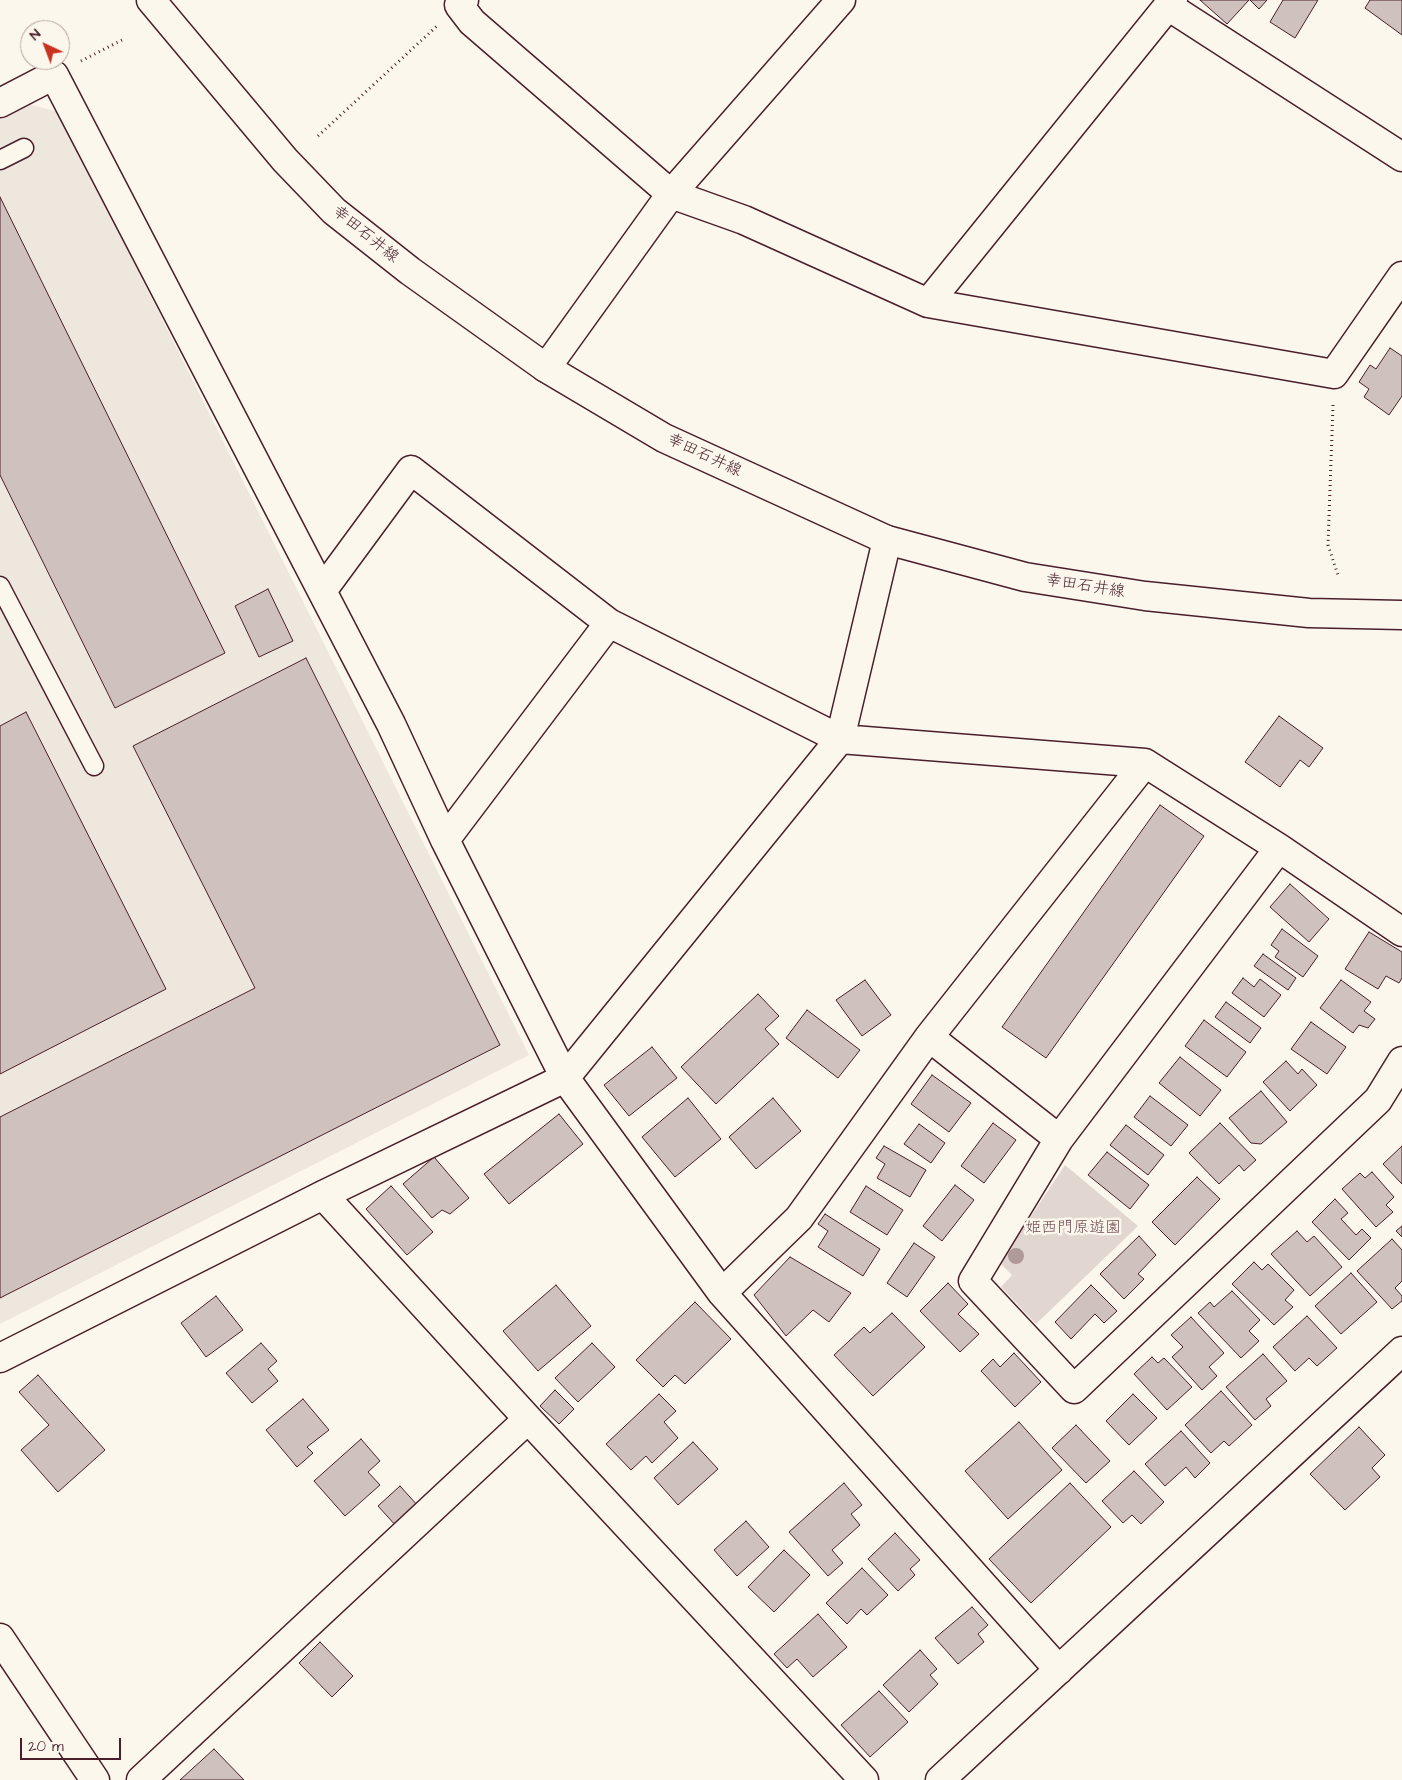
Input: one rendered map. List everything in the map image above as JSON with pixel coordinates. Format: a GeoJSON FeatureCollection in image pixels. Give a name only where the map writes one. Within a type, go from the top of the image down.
{"type":"FeatureCollection","features":[{"type":"Feature","properties":{"kind":"street","name":"幸田石井線"},"geometry":{"type":"LineString","coordinates":[[151,0],[285,160],[334,211],[410,270],[546,368],[664,438],[887,540],[1025,578],[1145,596],[1308,613],[1402,615]]}},
{"type":"Feature","properties":{"kind":"street"},"geometry":{"type":"LineString","coordinates":[[546,368],[671,194],[841,0]]}},
{"type":"Feature","properties":{"kind":"street"},"geometry":{"type":"LineString","coordinates":[[462,3],[472,22],[671,194],[744,220],[928,303],[1334,374],[1402,276]]}},
{"type":"Feature","properties":{"kind":"street"},"geometry":{"type":"LineString","coordinates":[[928,303],[1170,3],[1402,158]]}},
{"type":"Feature","properties":{"kind":"street"},"geometry":{"type":"LineString","coordinates":[[0,103],[54,75],[391,724],[445,840],[564,1078],[722,1292],[1060,1670]]}},
{"type":"Feature","properties":{"kind":"street"},"geometry":{"type":"LineString","coordinates":[[322,591],[411,470],[609,623],[840,739],[1145,763],[1279,848],[1402,932]]}},
{"type":"Feature","properties":{"kind":"street"},"geometry":{"type":"LineString","coordinates":[[0,1358],[323,1195],[564,1078],[840,739],[887,540]]}},
{"type":"Feature","properties":{"kind":"street"},"geometry":{"type":"LineString","coordinates":[[445,840],[609,623]]}},
{"type":"Feature","properties":{"kind":"street"},"geometry":{"type":"LineString","coordinates":[[722,1292],[799,1218],[928,1037],[1145,763]]}},
{"type":"Feature","properties":{"kind":"street"},"geometry":{"type":"LineString","coordinates":[[1279,848],[1059,1139],[973,1281],[1074,1389],[1378,1100],[1402,1061]]}},
{"type":"Feature","properties":{"kind":"street"},"geometry":{"type":"LineString","coordinates":[[928,1037],[1059,1139]]}},
{"type":"Feature","properties":{"kind":"street"},"geometry":{"type":"LineString","coordinates":[[323,1195],[528,1419],[864,1780]]}},
{"type":"Feature","properties":{"kind":"street"},"geometry":{"type":"LineString","coordinates":[[940,1780],[1402,1352]]}},
{"type":"Feature","properties":{"kind":"street"},"geometry":{"type":"LineString","coordinates":[[141,1780],[528,1419]]}},
{"type":"Feature","properties":{"kind":"street"},"geometry":{"type":"LineString","coordinates":[[0,1638],[95,1780]]}},
{"type":"Feature","properties":{"kind":"lane"},"geometry":{"type":"LineString","coordinates":[[0,160],[24,148]]}},
{"type":"Feature","properties":{"kind":"lane"},"geometry":{"type":"LineString","coordinates":[[0,586],[94,766]]}},
{"type":"Feature","properties":{"kind":"path"},"geometry":{"type":"LineString","coordinates":[[318,136],[462,3]]}},
{"type":"Feature","properties":{"kind":"path"},"geometry":{"type":"LineString","coordinates":[[54,75],[124,39]]}},
{"type":"Feature","properties":{"kind":"path"},"geometry":{"type":"LineString","coordinates":[[1334,374],[1328,545],[1338,575]]}},
{"type":"Feature","properties":{"kind":"shaded area"},"geometry":{"type":"Polygon","coordinates":[[[28,104],[59,112],[529,1055],[0,1324],[0,119],[28,104]]]}},
{"type":"Feature","properties":{"kind":"green space","name":"姫西門原遊園"},"geometry":{"type":"Polygon","coordinates":[[[1065,1165],[1138,1226],[1036,1324],[1001,1287],[1012,1275],[1000,1263],[1065,1165]]]}},
{"type":"Feature","properties":{"kind":"building"},"geometry":{"type":"Polygon","coordinates":[[[1200,0],[1249,0],[1227,24],[1200,0]]]}},
{"type":"Feature","properties":{"kind":"building"},"geometry":{"type":"Polygon","coordinates":[[[1250,0],[1267,0],[1259,9],[1250,0]]]}},
{"type":"Feature","properties":{"kind":"building"},"geometry":{"type":"Polygon","coordinates":[[[1283,0],[1318,0],[1295,38],[1270,22],[1283,0]]]}},
{"type":"Feature","properties":{"kind":"building"},"geometry":{"type":"Polygon","coordinates":[[[1370,0],[1402,0],[1402,35],[1365,8],[1370,0]]]}},
{"type":"Feature","properties":{"kind":"building"},"geometry":{"type":"Polygon","coordinates":[[[0,197],[225,653],[115,708],[0,475],[0,197]]]}},
{"type":"Feature","properties":{"kind":"building"},"geometry":{"type":"Polygon","coordinates":[[[1390,348],[1402,356],[1402,396],[1389,415],[1364,397],[1369,389],[1359,382],[1370,365],[1376,369],[1390,348]]]}},
{"type":"Feature","properties":{"kind":"building"},"geometry":{"type":"Polygon","coordinates":[[[268,589],[293,641],[259,657],[235,606],[268,589]]]}},
{"type":"Feature","properties":{"kind":"building"},"geometry":{"type":"Polygon","coordinates":[[[306,658],[500,1045],[0,1298],[0,1117],[255,988],[133,746],[306,658]]]}},
{"type":"Feature","properties":{"kind":"building"},"geometry":{"type":"Polygon","coordinates":[[[26,712],[166,989],[0,1074],[0,726],[26,712]]]}},
{"type":"Feature","properties":{"kind":"building"},"geometry":{"type":"Polygon","coordinates":[[[1279,716],[1323,748],[1309,767],[1300,760],[1280,787],[1245,762],[1279,716]]]}},
{"type":"Feature","properties":{"kind":"building"},"geometry":{"type":"Polygon","coordinates":[[[1160,805],[1204,836],[1046,1058],[1002,1027],[1160,805]]]}},
{"type":"Feature","properties":{"kind":"building"},"geometry":{"type":"Polygon","coordinates":[[[1290,884],[1329,919],[1309,942],[1270,907],[1290,884]]]}},
{"type":"Feature","properties":{"kind":"building"},"geometry":{"type":"Polygon","coordinates":[[[1282,929],[1318,956],[1303,977],[1275,957],[1279,951],[1271,945],[1282,929]]]}},
{"type":"Feature","properties":{"kind":"building"},"geometry":{"type":"Polygon","coordinates":[[[1369,932],[1402,952],[1402,978],[1399,983],[1386,976],[1378,989],[1345,969],[1369,932]]]}},
{"type":"Feature","properties":{"kind":"building"},"geometry":{"type":"Polygon","coordinates":[[[1263,954],[1296,978],[1288,990],[1254,966],[1263,954]]]}},
{"type":"Feature","properties":{"kind":"building"},"geometry":{"type":"Polygon","coordinates":[[[1243,978],[1254,987],[1260,979],[1281,995],[1264,1017],[1232,993],[1243,978]]]}},
{"type":"Feature","properties":{"kind":"building"},"geometry":{"type":"Polygon","coordinates":[[[865,980],[891,1015],[862,1036],[836,1000],[865,980]]]}},
{"type":"Feature","properties":{"kind":"building"},"geometry":{"type":"Polygon","coordinates":[[[1341,980],[1371,1002],[1364,1011],[1375,1019],[1368,1028],[1359,1025],[1353,1033],[1320,1008],[1341,980]]]}},
{"type":"Feature","properties":{"kind":"building"},"geometry":{"type":"Polygon","coordinates":[[[758,994],[779,1016],[765,1029],[779,1044],[716,1104],[681,1067],[758,994]]]}},
{"type":"Feature","properties":{"kind":"building"},"geometry":{"type":"Polygon","coordinates":[[[1226,1002],[1261,1028],[1250,1043],[1215,1017],[1226,1002]]]}},
{"type":"Feature","properties":{"kind":"building"},"geometry":{"type":"Polygon","coordinates":[[[807,1010],[860,1050],[838,1078],[786,1038],[807,1010]]]}},
{"type":"Feature","properties":{"kind":"building"},"geometry":{"type":"Polygon","coordinates":[[[1204,1020],[1246,1052],[1227,1077],[1185,1046],[1204,1020]]]}},
{"type":"Feature","properties":{"kind":"building"},"geometry":{"type":"Polygon","coordinates":[[[1311,1022],[1346,1047],[1327,1074],[1291,1049],[1311,1022]]]}},
{"type":"Feature","properties":{"kind":"building"},"geometry":{"type":"Polygon","coordinates":[[[652,1047],[677,1078],[629,1116],[604,1085],[652,1047]]]}},
{"type":"Feature","properties":{"kind":"building"},"geometry":{"type":"Polygon","coordinates":[[[1180,1057],[1221,1090],[1200,1116],[1159,1083],[1180,1057]]]}},
{"type":"Feature","properties":{"kind":"building"},"geometry":{"type":"Polygon","coordinates":[[[1286,1061],[1298,1074],[1302,1069],[1317,1085],[1290,1111],[1263,1082],[1286,1061]]]}},
{"type":"Feature","properties":{"kind":"building"},"geometry":{"type":"Polygon","coordinates":[[[932,1075],[971,1103],[949,1132],[911,1104],[932,1075]]]}},
{"type":"Feature","properties":{"kind":"building"},"geometry":{"type":"Polygon","coordinates":[[[1261,1091],[1287,1122],[1261,1144],[1251,1143],[1229,1118],[1261,1091]]]}},
{"type":"Feature","properties":{"kind":"building"},"geometry":{"type":"Polygon","coordinates":[[[1150,1096],[1188,1125],[1171,1146],[1134,1117],[1150,1096]]]}},
{"type":"Feature","properties":{"kind":"building"},"geometry":{"type":"Polygon","coordinates":[[[688,1098],[721,1139],[675,1177],[642,1137],[688,1098]]]}},
{"type":"Feature","properties":{"kind":"building"},"geometry":{"type":"Polygon","coordinates":[[[773,1098],[801,1131],[756,1169],[729,1137],[773,1098]]]}},
{"type":"Feature","properties":{"kind":"building"},"geometry":{"type":"Polygon","coordinates":[[[559,1114],[583,1144],[509,1204],[484,1174],[559,1114]]]}},
{"type":"Feature","properties":{"kind":"building"},"geometry":{"type":"Polygon","coordinates":[[[993,1123],[1016,1140],[984,1183],[961,1166],[993,1123]]]}},
{"type":"Feature","properties":{"kind":"building"},"geometry":{"type":"Polygon","coordinates":[[[1220,1123],[1256,1160],[1244,1171],[1239,1165],[1219,1184],[1189,1153],[1220,1123]]]}},
{"type":"Feature","properties":{"kind":"building"},"geometry":{"type":"Polygon","coordinates":[[[919,1124],[945,1143],[931,1163],[904,1144],[919,1124]]]}},
{"type":"Feature","properties":{"kind":"building"},"geometry":{"type":"Polygon","coordinates":[[[1126,1125],[1164,1155],[1148,1175],[1110,1145],[1126,1125]]]}},
{"type":"Feature","properties":{"kind":"building"},"geometry":{"type":"Polygon","coordinates":[[[884,1146],[926,1170],[910,1197],[877,1178],[885,1164],[876,1158],[884,1146]]]}},
{"type":"Feature","properties":{"kind":"building"},"geometry":{"type":"Polygon","coordinates":[[[1402,1146],[1402,1184],[1383,1164],[1402,1146]]]}},
{"type":"Feature","properties":{"kind":"building"},"geometry":{"type":"Polygon","coordinates":[[[1107,1152],[1149,1185],[1130,1209],[1088,1175],[1107,1152]]]}},
{"type":"Feature","properties":{"kind":"building"},"geometry":{"type":"Polygon","coordinates":[[[434,1157],[469,1198],[450,1214],[442,1210],[432,1218],[403,1184],[434,1157]]]}},
{"type":"Feature","properties":{"kind":"building"},"geometry":{"type":"Polygon","coordinates":[[[1372,1172],[1394,1197],[1386,1205],[1393,1212],[1376,1227],[1342,1189],[1360,1173],[1365,1178],[1372,1172]]]}},
{"type":"Feature","properties":{"kind":"building"},"geometry":{"type":"Polygon","coordinates":[[[1197,1177],[1220,1199],[1175,1245],[1152,1222],[1197,1177]]]}},
{"type":"Feature","properties":{"kind":"building"},"geometry":{"type":"Polygon","coordinates":[[[955,1185],[974,1200],[942,1241],[923,1226],[955,1185]]]}},
{"type":"Feature","properties":{"kind":"building"},"geometry":{"type":"Polygon","coordinates":[[[391,1186],[433,1232],[407,1255],[366,1209],[391,1186]]]}},
{"type":"Feature","properties":{"kind":"building"},"geometry":{"type":"Polygon","coordinates":[[[866,1186],[903,1210],[887,1235],[850,1212],[866,1186]]]}},
{"type":"Feature","properties":{"kind":"building"},"geometry":{"type":"Polygon","coordinates":[[[1335,1199],[1348,1213],[1341,1219],[1356,1235],[1362,1229],[1371,1238],[1349,1260],[1312,1222],[1335,1199]]]}},
{"type":"Feature","properties":{"kind":"building"},"geometry":{"type":"Polygon","coordinates":[[[825,1214],[880,1249],[863,1276],[818,1247],[828,1231],[818,1224],[825,1214]]]}},
{"type":"Feature","properties":{"kind":"building"},"geometry":{"type":"Polygon","coordinates":[[[1402,1226],[1402,1237],[1396,1231],[1402,1226]]]}},
{"type":"Feature","properties":{"kind":"building"},"geometry":{"type":"Polygon","coordinates":[[[1297,1231],[1307,1242],[1314,1236],[1342,1267],[1310,1296],[1271,1254],[1297,1231]]]}},
{"type":"Feature","properties":{"kind":"building"},"geometry":{"type":"Polygon","coordinates":[[[1139,1236],[1156,1255],[1138,1274],[1144,1279],[1124,1299],[1100,1274],[1139,1236]]]}},
{"type":"Feature","properties":{"kind":"building"},"geometry":{"type":"Polygon","coordinates":[[[1392,1239],[1402,1250],[1402,1281],[1395,1288],[1402,1296],[1402,1301],[1392,1309],[1357,1271],[1392,1239]]]}},
{"type":"Feature","properties":{"kind":"building"},"geometry":{"type":"Polygon","coordinates":[[[914,1243],[935,1257],[907,1297],[887,1283],[914,1243]]]}},
{"type":"Feature","properties":{"kind":"building"},"geometry":{"type":"Polygon","coordinates":[[[790,1257],[851,1293],[829,1322],[813,1310],[786,1336],[754,1295],[790,1257]]]}},
{"type":"Feature","properties":{"kind":"building"},"geometry":{"type":"Polygon","coordinates":[[[1254,1262],[1262,1270],[1268,1264],[1294,1290],[1285,1300],[1293,1307],[1274,1325],[1232,1284],[1254,1262]]]}},
{"type":"Feature","properties":{"kind":"building"},"geometry":{"type":"Polygon","coordinates":[[[1351,1273],[1377,1302],[1341,1334],[1315,1306],[1351,1273]]]}},
{"type":"Feature","properties":{"kind":"building"},"geometry":{"type":"Polygon","coordinates":[[[948,1283],[968,1304],[958,1314],[979,1334],[960,1352],[920,1311],[948,1283]]]}},
{"type":"Feature","properties":{"kind":"building"},"geometry":{"type":"Polygon","coordinates":[[[556,1285],[591,1326],[538,1371],[503,1331],[556,1285]]]}},
{"type":"Feature","properties":{"kind":"building"},"geometry":{"type":"Polygon","coordinates":[[[1091,1285],[1117,1311],[1104,1323],[1095,1314],[1071,1339],[1055,1322],[1091,1285]]]}},
{"type":"Feature","properties":{"kind":"building"},"geometry":{"type":"Polygon","coordinates":[[[1232,1291],[1260,1320],[1249,1331],[1259,1341],[1241,1358],[1198,1313],[1210,1302],[1214,1307],[1232,1291]]]}},
{"type":"Feature","properties":{"kind":"building"},"geometry":{"type":"Polygon","coordinates":[[[216,1296],[243,1330],[206,1357],[181,1323],[216,1296]]]}},
{"type":"Feature","properties":{"kind":"building"},"geometry":{"type":"Polygon","coordinates":[[[695,1302],[731,1339],[685,1384],[675,1375],[663,1387],[636,1360],[695,1302]]]}},
{"type":"Feature","properties":{"kind":"building"},"geometry":{"type":"Polygon","coordinates":[[[892,1313],[925,1347],[873,1396],[834,1355],[864,1327],[870,1333],[892,1313]]]}},
{"type":"Feature","properties":{"kind":"building"},"geometry":{"type":"Polygon","coordinates":[[[1307,1316],[1337,1348],[1317,1366],[1309,1358],[1295,1371],[1273,1347],[1307,1316]]]}},
{"type":"Feature","properties":{"kind":"building"},"geometry":{"type":"Polygon","coordinates":[[[1191,1317],[1224,1353],[1209,1367],[1217,1376],[1202,1390],[1172,1357],[1183,1347],[1171,1335],[1191,1317]]]}},
{"type":"Feature","properties":{"kind":"building"},"geometry":{"type":"Polygon","coordinates":[[[261,1343],[277,1361],[268,1369],[278,1381],[252,1403],[226,1373],[261,1343]]]}},
{"type":"Feature","properties":{"kind":"building"},"geometry":{"type":"Polygon","coordinates":[[[592,1343],[615,1367],[578,1402],[555,1378],[592,1343]]]}},
{"type":"Feature","properties":{"kind":"building"},"geometry":{"type":"Polygon","coordinates":[[[1014,1353],[1041,1382],[1015,1407],[981,1371],[993,1359],[1000,1367],[1014,1353]]]}},
{"type":"Feature","properties":{"kind":"building"},"geometry":{"type":"Polygon","coordinates":[[[1263,1354],[1287,1381],[1266,1399],[1271,1406],[1255,1420],[1226,1387],[1263,1354]]]}},
{"type":"Feature","properties":{"kind":"building"},"geometry":{"type":"Polygon","coordinates":[[[1152,1357],[1158,1363],[1164,1358],[1192,1387],[1167,1410],[1134,1374],[1152,1357]]]}},
{"type":"Feature","properties":{"kind":"building"},"geometry":{"type":"Polygon","coordinates":[[[38,1375],[105,1450],[58,1492],[21,1450],[49,1425],[19,1392],[38,1375]]]}},
{"type":"Feature","properties":{"kind":"building"},"geometry":{"type":"Polygon","coordinates":[[[555,1390],[574,1409],[559,1424],[540,1406],[555,1390]]]}},
{"type":"Feature","properties":{"kind":"building"},"geometry":{"type":"Polygon","coordinates":[[[1221,1391],[1252,1425],[1229,1446],[1224,1441],[1211,1453],[1185,1425],[1221,1391]]]}},
{"type":"Feature","properties":{"kind":"building"},"geometry":{"type":"Polygon","coordinates":[[[659,1394],[676,1411],[664,1422],[678,1438],[652,1463],[646,1456],[631,1470],[606,1444],[659,1394]]]}},
{"type":"Feature","properties":{"kind":"building"},"geometry":{"type":"Polygon","coordinates":[[[1133,1394],[1157,1418],[1129,1445],[1106,1421],[1133,1394]]]}},
{"type":"Feature","properties":{"kind":"building"},"geometry":{"type":"Polygon","coordinates":[[[303,1399],[329,1430],[307,1447],[313,1453],[297,1467],[266,1430],[303,1399]]]}},
{"type":"Feature","properties":{"kind":"building"},"geometry":{"type":"Polygon","coordinates":[[[1019,1422],[1062,1470],[1008,1519],[965,1471],[1019,1422]]]}},
{"type":"Feature","properties":{"kind":"building"},"geometry":{"type":"Polygon","coordinates":[[[1076,1425],[1110,1461],[1086,1483],[1052,1448],[1076,1425]]]}},
{"type":"Feature","properties":{"kind":"building"},"geometry":{"type":"Polygon","coordinates":[[[1359,1427],[1385,1455],[1372,1468],[1380,1477],[1345,1510],[1310,1474],[1359,1427]]]}},
{"type":"Feature","properties":{"kind":"building"},"geometry":{"type":"Polygon","coordinates":[[[1181,1431],[1210,1463],[1195,1478],[1186,1467],[1165,1486],[1145,1464],[1181,1431]]]}},
{"type":"Feature","properties":{"kind":"building"},"geometry":{"type":"Polygon","coordinates":[[[361,1439],[380,1461],[368,1472],[380,1485],[345,1516],[314,1481],[361,1439]]]}},
{"type":"Feature","properties":{"kind":"building"},"geometry":{"type":"Polygon","coordinates":[[[693,1442],[718,1469],[678,1505],[654,1478],[693,1442]]]}},
{"type":"Feature","properties":{"kind":"building"},"geometry":{"type":"Polygon","coordinates":[[[1134,1471],[1164,1502],[1141,1524],[1132,1515],[1123,1523],[1102,1501],[1134,1471]]]}},
{"type":"Feature","properties":{"kind":"building"},"geometry":{"type":"Polygon","coordinates":[[[844,1483],[862,1505],[851,1514],[860,1525],[832,1550],[843,1563],[828,1576],[789,1532],[844,1483]]]}},
{"type":"Feature","properties":{"kind":"building"},"geometry":{"type":"Polygon","coordinates":[[[1070,1483],[1111,1527],[1031,1603],[989,1559],[1070,1483]]]}},
{"type":"Feature","properties":{"kind":"building"},"geometry":{"type":"Polygon","coordinates":[[[400,1486],[419,1507],[397,1527],[378,1506],[400,1486]]]}},
{"type":"Feature","properties":{"kind":"building"},"geometry":{"type":"Polygon","coordinates":[[[746,1521],[769,1547],[737,1576],[714,1550],[746,1521]]]}},
{"type":"Feature","properties":{"kind":"building"},"geometry":{"type":"Polygon","coordinates":[[[895,1533],[920,1560],[910,1569],[915,1575],[898,1591],[868,1559],[895,1533]]]}},
{"type":"Feature","properties":{"kind":"building"},"geometry":{"type":"Polygon","coordinates":[[[784,1550],[810,1575],[774,1612],[748,1587],[784,1550]]]}},
{"type":"Feature","properties":{"kind":"building"},"geometry":{"type":"Polygon","coordinates":[[[862,1568],[888,1595],[867,1615],[861,1609],[847,1624],[826,1603],[862,1568]]]}},
{"type":"Feature","properties":{"kind":"building"},"geometry":{"type":"Polygon","coordinates":[[[972,1607],[988,1625],[978,1634],[984,1642],[958,1664],[935,1638],[972,1607]]]}},
{"type":"Feature","properties":{"kind":"building"},"geometry":{"type":"Polygon","coordinates":[[[818,1614],[847,1647],[813,1677],[797,1659],[787,1668],[774,1654],[818,1614]]]}},
{"type":"Feature","properties":{"kind":"building"},"geometry":{"type":"Polygon","coordinates":[[[320,1642],[353,1676],[332,1697],[299,1663],[320,1642]]]}},
{"type":"Feature","properties":{"kind":"building"},"geometry":{"type":"Polygon","coordinates":[[[920,1650],[937,1669],[930,1675],[938,1684],[909,1712],[883,1685],[920,1650]]]}},
{"type":"Feature","properties":{"kind":"building"},"geometry":{"type":"Polygon","coordinates":[[[879,1691],[908,1722],[870,1757],[841,1725],[879,1691]]]}},
{"type":"Feature","properties":{"kind":"building"},"geometry":{"type":"Polygon","coordinates":[[[214,1749],[244,1780],[180,1780],[214,1749]]]}}]}
